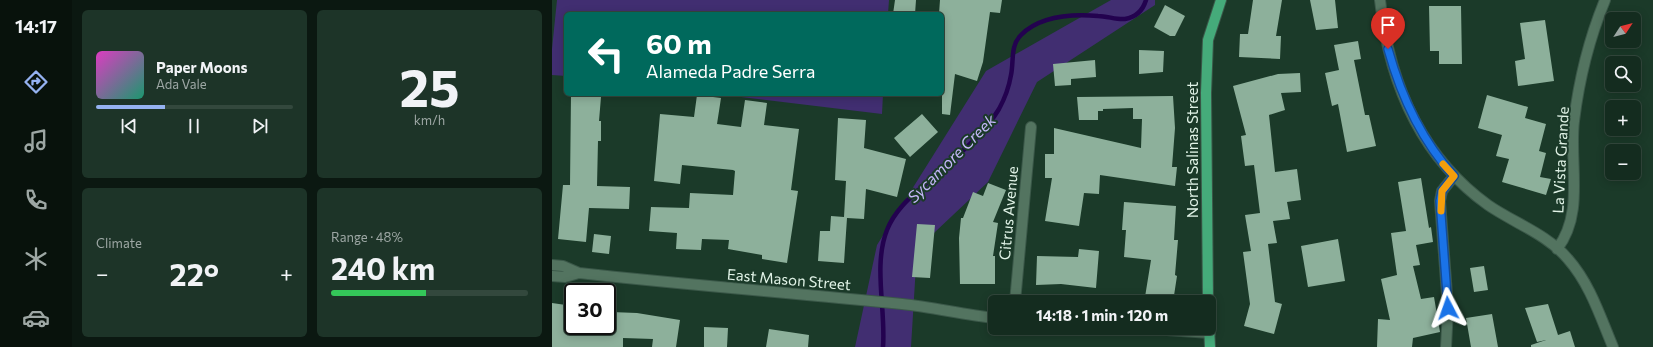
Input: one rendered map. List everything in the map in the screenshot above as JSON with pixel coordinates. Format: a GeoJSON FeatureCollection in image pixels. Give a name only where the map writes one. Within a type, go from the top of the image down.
{"type":"FeatureCollection","features":[{"type":"Feature","properties":{"kind":"main road","name":"North Salinas Street"},"geometry":{"type":"LineString","coordinates":[[1208,295],[1206,93],[1208,40],[1221,0]]}},
{"type":"Feature","properties":{"kind":"main road"},"geometry":{"type":"LineString","coordinates":[[1209,335],[1210,347]]}},
{"type":"Feature","properties":{"kind":"street"},"geometry":{"type":"LineString","coordinates":[[1380,0],[1388,49],[1404,96],[1430,146],[1454,176],[1489,205],[1557,249],[1567,258],[1589,288],[1613,347]]}},
{"type":"Feature","properties":{"kind":"street","name":"La Vista Grande"},"geometry":{"type":"LineString","coordinates":[[1557,249],[1565,239],[1573,216],[1572,144],[1574,121],[1587,54],[1605,0]]}},
{"type":"Feature","properties":{"kind":"street","name":"Citrus Avenue"},"geometry":{"type":"LineString","coordinates":[[1017,295],[1031,127]]}},
{"type":"Feature","properties":{"kind":"street"},"geometry":{"type":"LineString","coordinates":[[1446,347],[1448,308],[1440,201],[1442,191],[1454,176]]}},
{"type":"Feature","properties":{"kind":"street","name":"East Mason Street"},"geometry":{"type":"LineString","coordinates":[[552,265],[563,266],[579,273],[714,288],[798,293],[870,302],[903,304],[988,317]]}},
{"type":"Feature","properties":{"kind":"street","name":"East Mason Street"},"geometry":{"type":"LineString","coordinates":[[552,276],[566,277],[579,273]]}},
{"type":"Feature","properties":{"kind":"shaded area"},"geometry":{"type":"Polygon","coordinates":[[[557,0],[889,0],[888,12],[564,12],[564,76],[552,75],[552,49],[557,0]]]}},
{"type":"Feature","properties":{"kind":"shaded area"},"geometry":{"type":"Polygon","coordinates":[[[1111,0],[1155,0],[1155,5],[1037,82],[988,182],[917,249],[911,347],[855,347],[877,245],[986,71],[1111,0]]]}},
{"type":"Feature","properties":{"kind":"shaded area"},"geometry":{"type":"Polygon","coordinates":[[[733,96],[883,96],[882,114],[733,96]]]}},
{"type":"Feature","properties":{"kind":"building"},"geometry":{"type":"Polygon","coordinates":[[[895,0],[916,0],[915,12],[893,12],[895,0]]]}},
{"type":"Feature","properties":{"kind":"building"},"geometry":{"type":"Polygon","coordinates":[[[940,0],[1002,0],[1000,13],[990,12],[983,62],[977,81],[955,74],[950,115],[942,114],[942,96],[944,96],[944,12],[939,12],[940,0]]]}},
{"type":"Feature","properties":{"kind":"building"},"geometry":{"type":"Polygon","coordinates":[[[1253,0],[1282,0],[1276,36],[1281,36],[1280,59],[1239,57],[1240,34],[1248,34],[1253,0]]]}},
{"type":"Feature","properties":{"kind":"building"},"geometry":{"type":"Polygon","coordinates":[[[1310,0],[1335,0],[1338,28],[1316,30],[1310,0]]]}},
{"type":"Feature","properties":{"kind":"building"},"geometry":{"type":"Polygon","coordinates":[[[1165,5],[1185,16],[1175,36],[1170,36],[1154,27],[1165,5]]]}},
{"type":"Feature","properties":{"kind":"building"},"geometry":{"type":"Polygon","coordinates":[[[1429,6],[1461,6],[1462,64],[1439,64],[1439,51],[1430,51],[1429,6]]]}},
{"type":"Feature","properties":{"kind":"building"},"geometry":{"type":"Polygon","coordinates":[[[1545,20],[1554,81],[1518,86],[1515,61],[1525,59],[1520,23],[1545,20]]]}},
{"type":"Feature","properties":{"kind":"building"},"geometry":{"type":"Polygon","coordinates":[[[1358,41],[1361,59],[1354,60],[1365,115],[1369,115],[1376,146],[1347,152],[1338,104],[1332,106],[1325,73],[1339,70],[1334,45],[1358,41]]]}},
{"type":"Feature","properties":{"kind":"building"},"geometry":{"type":"Polygon","coordinates":[[[1139,50],[1164,51],[1163,72],[1139,74],[1139,50]]]}},
{"type":"Feature","properties":{"kind":"building"},"geometry":{"type":"Polygon","coordinates":[[[1095,60],[1096,77],[1071,79],[1071,85],[1055,86],[1053,64],[1095,60]]]}},
{"type":"Feature","properties":{"kind":"building"},"geometry":{"type":"Polygon","coordinates":[[[1300,73],[1301,92],[1281,93],[1285,110],[1269,115],[1275,172],[1297,169],[1301,200],[1287,202],[1290,219],[1273,221],[1277,243],[1268,244],[1275,302],[1282,304],[1274,334],[1244,326],[1250,304],[1243,252],[1251,251],[1245,215],[1260,213],[1254,165],[1245,166],[1241,136],[1246,135],[1233,86],[1278,74],[1300,73]]]}},
{"type":"Feature","properties":{"kind":"building"},"geometry":{"type":"Polygon","coordinates":[[[1487,95],[1528,107],[1525,118],[1546,124],[1539,151],[1546,153],[1540,177],[1551,179],[1546,195],[1502,182],[1509,159],[1496,156],[1502,135],[1478,128],[1487,95]]]}},
{"type":"Feature","properties":{"kind":"building"},"geometry":{"type":"Polygon","coordinates":[[[571,96],[601,97],[599,121],[601,121],[601,141],[598,141],[597,186],[630,187],[629,209],[589,208],[586,242],[558,239],[563,185],[570,185],[571,96]]]}},
{"type":"Feature","properties":{"kind":"building"},"geometry":{"type":"Polygon","coordinates":[[[697,96],[721,98],[717,124],[741,127],[745,100],[767,103],[764,125],[799,129],[791,190],[798,191],[787,263],[762,259],[762,255],[728,249],[729,240],[702,239],[701,250],[676,249],[677,233],[649,231],[651,207],[689,208],[690,193],[733,195],[735,171],[733,170],[682,165],[680,184],[654,181],[660,114],[694,117],[697,96]]]}},
{"type":"Feature","properties":{"kind":"building"},"geometry":{"type":"Polygon","coordinates":[[[1173,96],[1175,128],[1172,167],[1177,167],[1175,186],[1100,175],[1099,194],[1084,193],[1079,226],[1045,221],[1052,178],[1045,178],[1045,154],[1054,154],[1054,128],[1141,148],[1142,119],[1133,119],[1133,108],[1103,109],[1103,111],[1098,111],[1098,120],[1079,120],[1077,97],[1173,96]]]}},
{"type":"Feature","properties":{"kind":"building"},"geometry":{"type":"Polygon","coordinates":[[[922,114],[938,132],[910,157],[894,138],[922,114]]]}},
{"type":"Feature","properties":{"kind":"building"},"geometry":{"type":"Polygon","coordinates":[[[838,118],[866,120],[864,148],[906,159],[897,197],[866,189],[864,219],[847,218],[844,263],[818,261],[820,231],[830,231],[831,216],[844,217],[846,181],[835,180],[838,118]]]}},
{"type":"Feature","properties":{"kind":"building"},"geometry":{"type":"Polygon","coordinates":[[[1421,178],[1429,228],[1431,227],[1433,242],[1416,245],[1420,265],[1413,266],[1421,299],[1434,297],[1440,332],[1413,338],[1412,347],[1377,347],[1378,319],[1390,320],[1381,279],[1397,275],[1391,233],[1406,231],[1398,182],[1421,178]]]}},
{"type":"Feature","properties":{"kind":"building"},"geometry":{"type":"Polygon","coordinates":[[[988,183],[1006,190],[993,222],[998,223],[993,256],[995,256],[995,284],[960,284],[959,238],[961,218],[963,218],[973,192],[983,196],[988,183]]]}},
{"type":"Feature","properties":{"kind":"building"},"geometry":{"type":"Polygon","coordinates":[[[1124,202],[1176,206],[1174,240],[1178,240],[1175,275],[1177,276],[1174,295],[1145,295],[1151,260],[1124,257],[1126,230],[1122,230],[1124,202]]]}},
{"type":"Feature","properties":{"kind":"building"},"geometry":{"type":"Polygon","coordinates":[[[917,224],[935,225],[930,278],[912,277],[917,224]]]}},
{"type":"Feature","properties":{"kind":"building"},"geometry":{"type":"Polygon","coordinates":[[[594,234],[611,236],[609,254],[592,252],[594,234]]]}},
{"type":"Feature","properties":{"kind":"building"},"geometry":{"type":"Polygon","coordinates":[[[1338,239],[1345,281],[1308,287],[1301,246],[1338,239]]]}},
{"type":"Feature","properties":{"kind":"building"},"geometry":{"type":"Polygon","coordinates":[[[1079,249],[1099,251],[1096,288],[1061,284],[1036,285],[1037,256],[1078,257],[1079,249]]]}},
{"type":"Feature","properties":{"kind":"building"},"geometry":{"type":"Polygon","coordinates":[[[1484,266],[1488,290],[1474,292],[1470,268],[1484,266]]]}},
{"type":"Feature","properties":{"kind":"building"},"geometry":{"type":"Polygon","coordinates":[[[552,303],[564,305],[564,335],[616,335],[616,312],[637,313],[680,320],[676,347],[652,347],[653,339],[623,338],[623,347],[552,347],[552,303]]]}},
{"type":"Feature","properties":{"kind":"building"},"geometry":{"type":"Polygon","coordinates":[[[1548,304],[1558,335],[1570,331],[1575,347],[1531,347],[1531,345],[1546,340],[1537,342],[1525,308],[1548,304]]]}},
{"type":"Feature","properties":{"kind":"building"},"geometry":{"type":"Polygon","coordinates":[[[1492,314],[1498,347],[1471,347],[1466,318],[1492,314]]]}},
{"type":"Feature","properties":{"kind":"building"},"geometry":{"type":"Polygon","coordinates":[[[704,327],[728,328],[727,347],[704,347],[704,327]]]}},
{"type":"Feature","properties":{"kind":"building"},"geometry":{"type":"Polygon","coordinates":[[[769,329],[809,335],[808,347],[766,347],[769,329]]]}},
{"type":"Feature","properties":{"kind":"waterway","name":"Sycamore Creek"},"geometry":{"type":"LineString","coordinates":[[883,347],[880,273],[883,244],[890,223],[907,200],[964,150],[992,120],[1005,97],[1012,70],[1015,44],[1021,35],[1047,20],[1068,16],[1088,15],[1122,19],[1129,18],[1143,7],[1146,0]]}},
{"type":"Feature","properties":{"kind":"slow traffic"},"geometry":{"type":"LineString","coordinates":[[1441,211],[1440,201],[1442,191],[1454,176],[1443,164]]}},
{"type":"Feature","properties":{"kind":"route"},"geometry":{"type":"LineString","coordinates":[[1388,49],[1398,81],[1410,110],[1440,161],[1454,176],[1442,191],[1440,201],[1448,308]]}}]}
